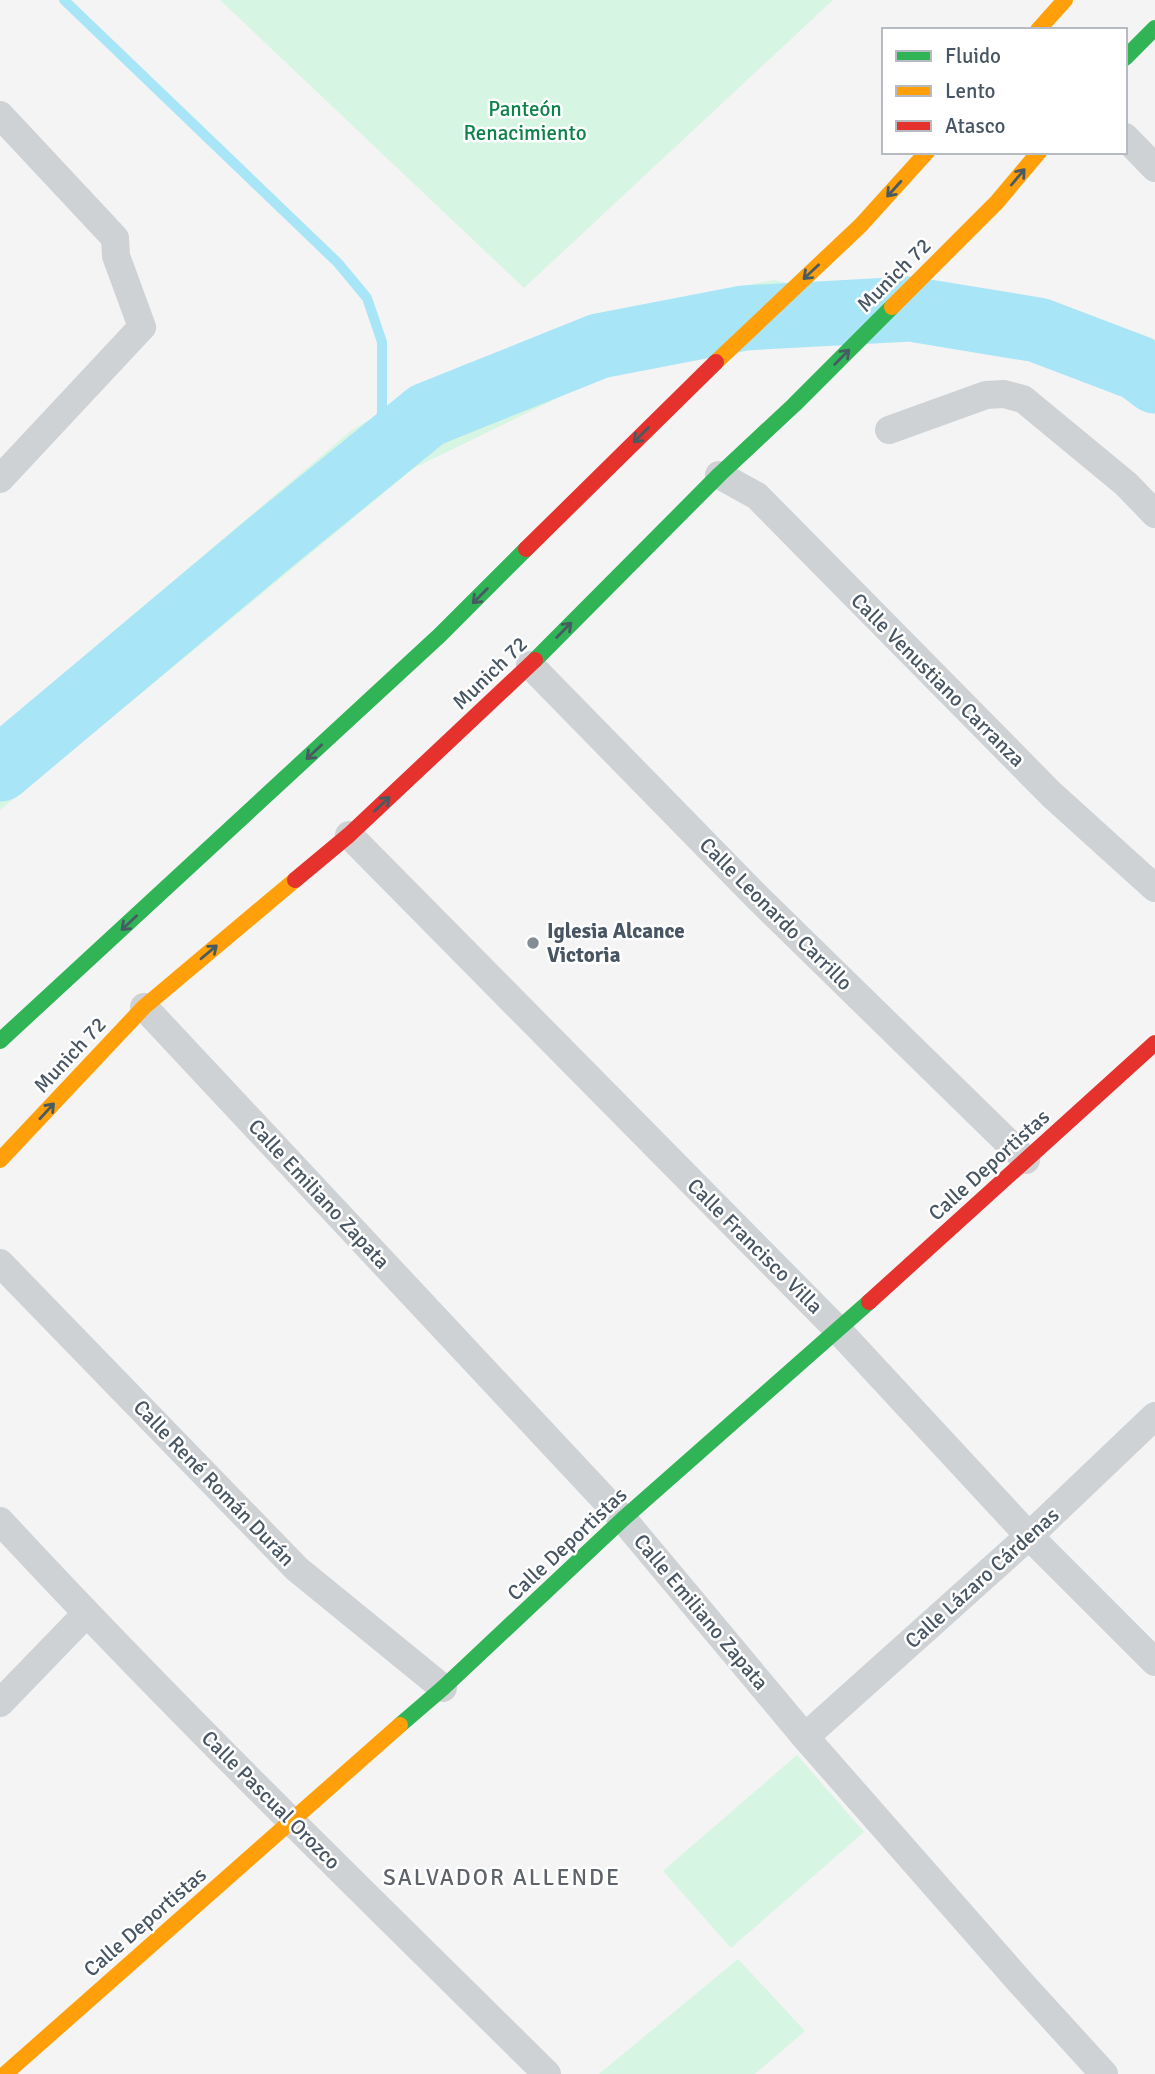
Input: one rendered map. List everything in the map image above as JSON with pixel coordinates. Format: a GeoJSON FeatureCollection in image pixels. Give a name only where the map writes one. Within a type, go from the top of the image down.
{"type":"FeatureCollection","features":[{"type":"Feature","properties":{"kind":"main road"},"geometry":{"type":"LineString","coordinates":[[1040,28],[1065,0]]}},
{"type":"Feature","properties":{"kind":"main road"},"geometry":{"type":"LineString","coordinates":[[1127,56],[1155,28]]}},
{"type":"Feature","properties":{"kind":"main road"},"geometry":{"type":"LineString","coordinates":[[0,1041],[440,635],[689,387],[861,225],[925,154]]}},
{"type":"Feature","properties":{"kind":"main road","name":"Munich 72"},"geometry":{"type":"LineString","coordinates":[[0,1160],[145,1007],[349,835],[530,665],[997,202],[1037,154]]}},
{"type":"Feature","properties":{"kind":"main road","name":"Calle Deportistas"},"geometry":{"type":"LineString","coordinates":[[5,2074],[443,1688],[623,1519],[838,1330],[1155,1043]]}},
{"type":"Feature","properties":{"kind":"street"},"geometry":{"type":"LineString","coordinates":[[0,115],[115,238],[116,256],[142,327],[0,480]]}},
{"type":"Feature","properties":{"kind":"street"},"geometry":{"type":"LineString","coordinates":[[1127,139],[1155,167]]}},
{"type":"Feature","properties":{"kind":"street"},"geometry":{"type":"LineString","coordinates":[[888,430],[986,395],[1004,394],[1023,399],[1126,484],[1155,514]]}},
{"type":"Feature","properties":{"kind":"street","name":"Calle Venustiano Carranza"},"geometry":{"type":"LineString","coordinates":[[719,475],[757,496],[1051,794],[1155,888]]}},
{"type":"Feature","properties":{"kind":"street","name":"Calle Leonardo Carrillo"},"geometry":{"type":"LineString","coordinates":[[530,665],[757,897],[1026,1160]]}},
{"type":"Feature","properties":{"kind":"street","name":"Calle Francisco Villa"},"geometry":{"type":"LineString","coordinates":[[349,835],[838,1330],[1029,1536],[1155,1662]]}},
{"type":"Feature","properties":{"kind":"street","name":"Calle Emiliano Zapata"},"geometry":{"type":"LineString","coordinates":[[145,1007],[623,1519],[805,1737],[1104,2074]]}},
{"type":"Feature","properties":{"kind":"street","name":"Calle René Román Durán"},"geometry":{"type":"LineString","coordinates":[[0,1263],[297,1570],[443,1688]]}},
{"type":"Feature","properties":{"kind":"street","name":"Calle Lázaro Cárdenas"},"geometry":{"type":"LineString","coordinates":[[805,1737],[1029,1536],[1155,1416]]}},
{"type":"Feature","properties":{"kind":"street","name":"Calle Pascual Orozco"},"geometry":{"type":"LineString","coordinates":[[0,1521],[86,1614],[291,1822],[547,2074]]}},
{"type":"Feature","properties":{"kind":"street"},"geometry":{"type":"LineString","coordinates":[[0,1703],[86,1614]]}},
{"type":"Feature","properties":{"kind":"green space","name":"Panteón Renacimiento"},"geometry":{"type":"Polygon","coordinates":[[[220,0],[833,0],[524,288],[220,0]]]}},
{"type":"Feature","properties":{"kind":"green space"},"geometry":{"type":"Polygon","coordinates":[[[774,280],[910,309],[766,348],[619,368],[414,468],[0,810],[0,727],[352,430],[463,365],[619,312],[774,280]]]}},
{"type":"Feature","properties":{"kind":"green space"},"geometry":{"type":"Polygon","coordinates":[[[797,1755],[864,1832],[731,1948],[663,1871],[797,1755]]]}},
{"type":"Feature","properties":{"kind":"green space"},"geometry":{"type":"Polygon","coordinates":[[[738,1959],[805,2031],[755,2074],[599,2074],[738,1959]]]}},
{"type":"Feature","properties":{"kind":"waterway"},"geometry":{"type":"LineString","coordinates":[[64,0],[338,263],[367,298],[382,342],[382,412],[378,454]]}},
{"type":"Feature","properties":{"kind":"waterway"},"geometry":{"type":"LineString","coordinates":[[0,769],[427,415],[599,346],[744,318],[910,309],[1038,330],[1138,368],[1155,381]]}},
{"type":"Feature","properties":{"kind":"traffic: fast"},"geometry":{"type":"LineString","coordinates":[[1127,56],[1155,28]]}},
{"type":"Feature","properties":{"kind":"traffic: fast"},"geometry":{"type":"LineString","coordinates":[[535,660],[719,475],[892,307]]}},
{"type":"Feature","properties":{"kind":"traffic: fast"},"geometry":{"type":"LineString","coordinates":[[0,1041],[440,635],[526,549]]}},
{"type":"Feature","properties":{"kind":"traffic: fast"},"geometry":{"type":"LineString","coordinates":[[400,1725],[623,1519],[869,1302]]}},
{"type":"Feature","properties":{"kind":"traffic: slow"},"geometry":{"type":"LineString","coordinates":[[1040,28],[1065,0]]}},
{"type":"Feature","properties":{"kind":"traffic: slow"},"geometry":{"type":"LineString","coordinates":[[716,362],[861,225],[925,154]]}},
{"type":"Feature","properties":{"kind":"traffic: slow"},"geometry":{"type":"LineString","coordinates":[[892,307],[997,202],[1037,154]]}},
{"type":"Feature","properties":{"kind":"traffic: slow"},"geometry":{"type":"LineString","coordinates":[[0,1160],[144,1007],[295,880]]}},
{"type":"Feature","properties":{"kind":"traffic: slow"},"geometry":{"type":"LineString","coordinates":[[5,2074],[400,1725]]}},
{"type":"Feature","properties":{"kind":"traffic: jam"},"geometry":{"type":"LineString","coordinates":[[526,549],[716,362]]}},
{"type":"Feature","properties":{"kind":"traffic: jam"},"geometry":{"type":"LineString","coordinates":[[295,880],[349,835],[535,660]]}},
{"type":"Feature","properties":{"kind":"traffic: jam"},"geometry":{"type":"LineString","coordinates":[[869,1302],[1155,1043]]}},
{"type":"Feature","properties":{"kind":"place","name":"Iglesia Alcance Victoria"},"geometry":{"type":"Point","coordinates":[533,943]}},
{"type":"Feature","properties":{"kind":"district","name":"SALVADOR ALLENDE"},"geometry":{"type":"Point","coordinates":[502,1877]}}]}
